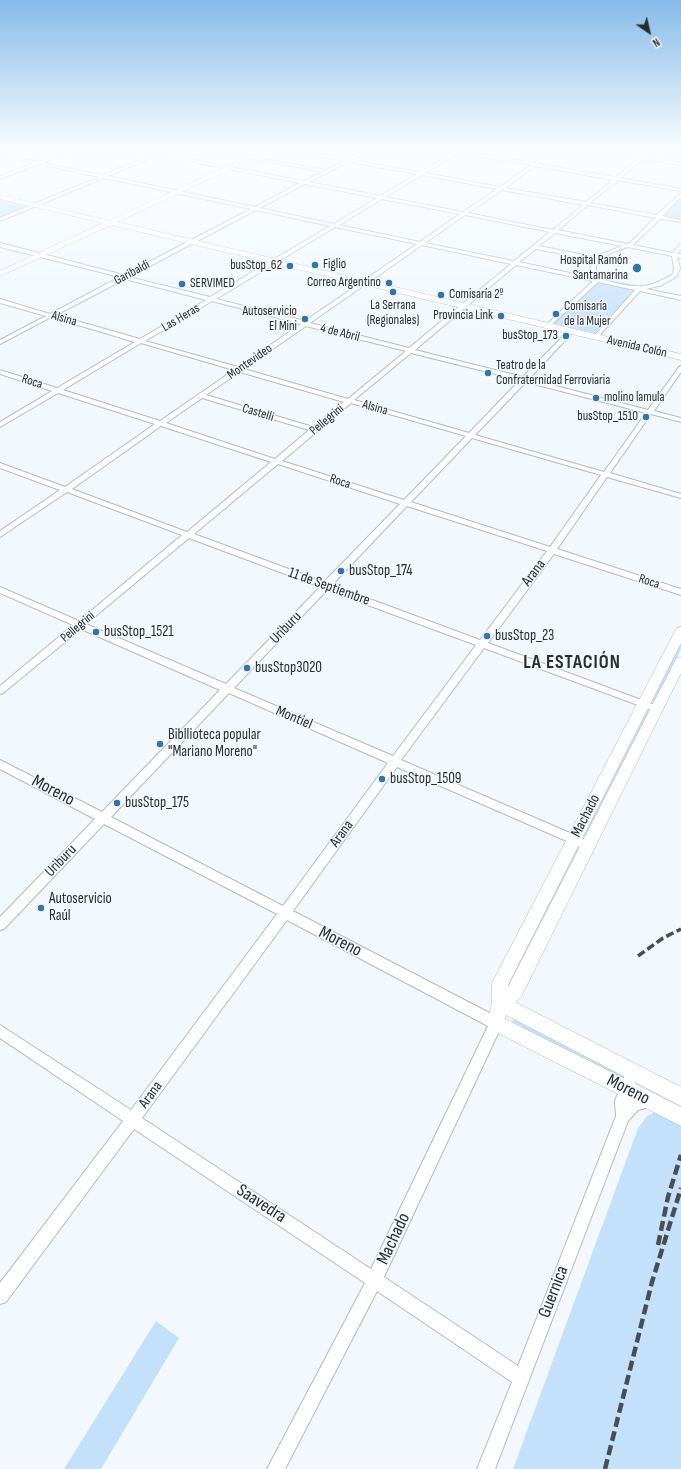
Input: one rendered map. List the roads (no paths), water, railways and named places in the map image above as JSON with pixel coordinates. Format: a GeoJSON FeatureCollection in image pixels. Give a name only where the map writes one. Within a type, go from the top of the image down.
{"type":"FeatureCollection","features":[{"type":"Feature","properties":{"kind":"main road","name":"Avenida Colón"},"geometry":{"type":"LineString","coordinates":[[84,217],[549,325],[598,335],[681,356]]}},
{"type":"Feature","properties":{"kind":"main road"},"geometry":{"type":"LineString","coordinates":[[0,274],[125,217]]}},
{"type":"Feature","properties":{"kind":"main road","name":"Avenida Colón"},"geometry":{"type":"LineString","coordinates":[[549,325],[681,356]]}},
{"type":"Feature","properties":{"kind":"street","name":"Garibaldi"},"geometry":{"type":"LineString","coordinates":[[0,342],[240,217]]}},
{"type":"Feature","properties":{"kind":"street"},"geometry":{"type":"LineString","coordinates":[[296,217],[681,298]]}},
{"type":"Feature","properties":{"kind":"street","name":"Las Heras"},"geometry":{"type":"LineString","coordinates":[[0,425],[349,217]]}},
{"type":"Feature","properties":{"kind":"street","name":"Montevideo"},"geometry":{"type":"LineString","coordinates":[[0,535],[460,217]]}},
{"type":"Feature","properties":{"kind":"street"},"geometry":{"type":"LineString","coordinates":[[478,217],[681,256]]}},
{"type":"Feature","properties":{"kind":"street","name":"Pellegrini"},"geometry":{"type":"LineString","coordinates":[[0,691],[572,217]]}},
{"type":"Feature","properties":{"kind":"street"},"geometry":{"type":"LineString","coordinates":[[597,280],[593,272],[593,265],[596,259],[609,252],[628,246],[659,217],[681,221]]}},
{"type":"Feature","properties":{"kind":"street","name":"4 de Abril"},"geometry":{"type":"LineString","coordinates":[[0,245],[681,420]]}},
{"type":"Feature","properties":{"kind":"street"},"geometry":{"type":"LineString","coordinates":[[598,335],[639,289],[660,284],[675,275],[677,268],[674,255],[681,245]]}},
{"type":"Feature","properties":{"kind":"street"},"geometry":{"type":"LineString","coordinates":[[535,247],[596,259]]}},
{"type":"Feature","properties":{"kind":"street"},"geometry":{"type":"LineString","coordinates":[[675,275],[681,276]]}},
{"type":"Feature","properties":{"kind":"street"},"geometry":{"type":"LineString","coordinates":[[549,325],[597,280]]}},
{"type":"Feature","properties":{"kind":"street","name":"Alsina"},"geometry":{"type":"LineString","coordinates":[[0,301],[681,496]]}},
{"type":"Feature","properties":{"kind":"street","name":"Uriburu"},"geometry":{"type":"LineString","coordinates":[[0,925],[571,331]]}},
{"type":"Feature","properties":{"kind":"street","name":"Arana"},"geometry":{"type":"LineString","coordinates":[[0,1296],[133,1119],[395,761],[552,550],[681,368]]}},
{"type":"Feature","properties":{"kind":"street","name":"Roca"},"geometry":{"type":"LineString","coordinates":[[0,372],[681,592]]}},
{"type":"Feature","properties":{"kind":"street","name":"Castelli"},"geometry":{"type":"LineString","coordinates":[[201,396],[315,430]]}},
{"type":"Feature","properties":{"kind":"street","name":"11 de Septiembre"},"geometry":{"type":"LineString","coordinates":[[0,464],[657,709]]}},
{"type":"Feature","properties":{"kind":"street","name":"Montiel"},"geometry":{"type":"LineString","coordinates":[[0,590],[589,846]]}},
{"type":"Feature","properties":{"kind":"street","name":"Machado"},"geometry":{"type":"LineString","coordinates":[[276,1469],[375,1279],[496,1023],[500,1003],[500,984],[681,631]]}},
{"type":"Feature","properties":{"kind":"street","name":"Machado"},"geometry":{"type":"LineString","coordinates":[[500,1003],[514,992],[681,661]]}},
{"type":"Feature","properties":{"kind":"street","name":"Moreno"},"geometry":{"type":"LineString","coordinates":[[0,764],[496,1023],[681,1117]]}},
{"type":"Feature","properties":{"kind":"street","name":"Moreno"},"geometry":{"type":"LineString","coordinates":[[500,1003],[681,1097]]}},
{"type":"Feature","properties":{"kind":"street","name":"Saavedra"},"geometry":{"type":"LineString","coordinates":[[0,1031],[375,1279],[521,1378]]}},
{"type":"Feature","properties":{"kind":"street","name":"Guernica"},"geometry":{"type":"LineString","coordinates":[[623,1116],[622,1101],[633,1072]]}},
{"type":"Feature","properties":{"kind":"street","name":"Guernica"},"geometry":{"type":"LineString","coordinates":[[486,1469],[623,1116],[630,1107],[641,1102],[648,1101]]}},
{"type":"Feature","properties":{"kind":"railway"},"geometry":{"type":"LineString","coordinates":[[638,956],[663,938],[681,929]]}},
{"type":"Feature","properties":{"kind":"railway"},"geometry":{"type":"LineString","coordinates":[[658,1245],[668,1197],[681,1155]]}},
{"type":"Feature","properties":{"kind":"railway"},"geometry":{"type":"LineString","coordinates":[[605,1469],[652,1282],[681,1188]]}},
{"type":"Feature","properties":{"kind":"place","name":"Figlio"},"geometry":{"type":"Point","coordinates":[315,265]}},
{"type":"Feature","properties":{"kind":"place","name":"busStop_62"},"geometry":{"type":"Point","coordinates":[290,266]}},
{"type":"Feature","properties":{"kind":"place","name":"Hospital Ramón Santamarina"},"geometry":{"type":"Point","coordinates":[637,268]}},
{"type":"Feature","properties":{"kind":"place","name":"Correo Argentino"},"geometry":{"type":"Point","coordinates":[389,283]}},
{"type":"Feature","properties":{"kind":"place","name":"SERVIMED"},"geometry":{"type":"Point","coordinates":[182,284]}},
{"type":"Feature","properties":{"kind":"place","name":"La Serrana (Regionales)"},"geometry":{"type":"Point","coordinates":[393,292]}},
{"type":"Feature","properties":{"kind":"place","name":"Comisaría 2º"},"geometry":{"type":"Point","coordinates":[441,295]}},
{"type":"Feature","properties":{"kind":"place","name":"Comisaría de la Mujer"},"geometry":{"type":"Point","coordinates":[556,314]}},
{"type":"Feature","properties":{"kind":"place","name":"Provincia Link"},"geometry":{"type":"Point","coordinates":[501,316]}},
{"type":"Feature","properties":{"kind":"place","name":"Autoservicio El Mini"},"geometry":{"type":"Point","coordinates":[305,319]}},
{"type":"Feature","properties":{"kind":"place","name":"busStop_173"},"geometry":{"type":"Point","coordinates":[566,336]}},
{"type":"Feature","properties":{"kind":"place","name":"Teatro de la Confraternidad Ferroviaria"},"geometry":{"type":"Point","coordinates":[488,373]}},
{"type":"Feature","properties":{"kind":"place","name":"molino lamula"},"geometry":{"type":"Point","coordinates":[596,398]}},
{"type":"Feature","properties":{"kind":"place","name":"busStop_1510"},"geometry":{"type":"Point","coordinates":[646,417]}},
{"type":"Feature","properties":{"kind":"place","name":"busStop_174"},"geometry":{"type":"Point","coordinates":[341,571]}},
{"type":"Feature","properties":{"kind":"place","name":"busStop_1521"},"geometry":{"type":"Point","coordinates":[96,632]}},
{"type":"Feature","properties":{"kind":"place","name":"busStop_23"},"geometry":{"type":"Point","coordinates":[487,636]}},
{"type":"Feature","properties":{"kind":"place","name":"busStop3020"},"geometry":{"type":"Point","coordinates":[247,668]}},
{"type":"Feature","properties":{"kind":"place","name":"Bibllioteca popular \"Mariano Moreno\""},"geometry":{"type":"Point","coordinates":[160,744]}},
{"type":"Feature","properties":{"kind":"place","name":"busStop_1509"},"geometry":{"type":"Point","coordinates":[382,779]}},
{"type":"Feature","properties":{"kind":"place","name":"busStop_175"},"geometry":{"type":"Point","coordinates":[117,803]}},
{"type":"Feature","properties":{"kind":"place","name":"Autoservicio Raúl"},"geometry":{"type":"Point","coordinates":[41,908]}},
{"type":"Feature","properties":{"kind":"district","name":"LA ESTACIÓN"},"geometry":{"type":"Point","coordinates":[572,663]}}]}
